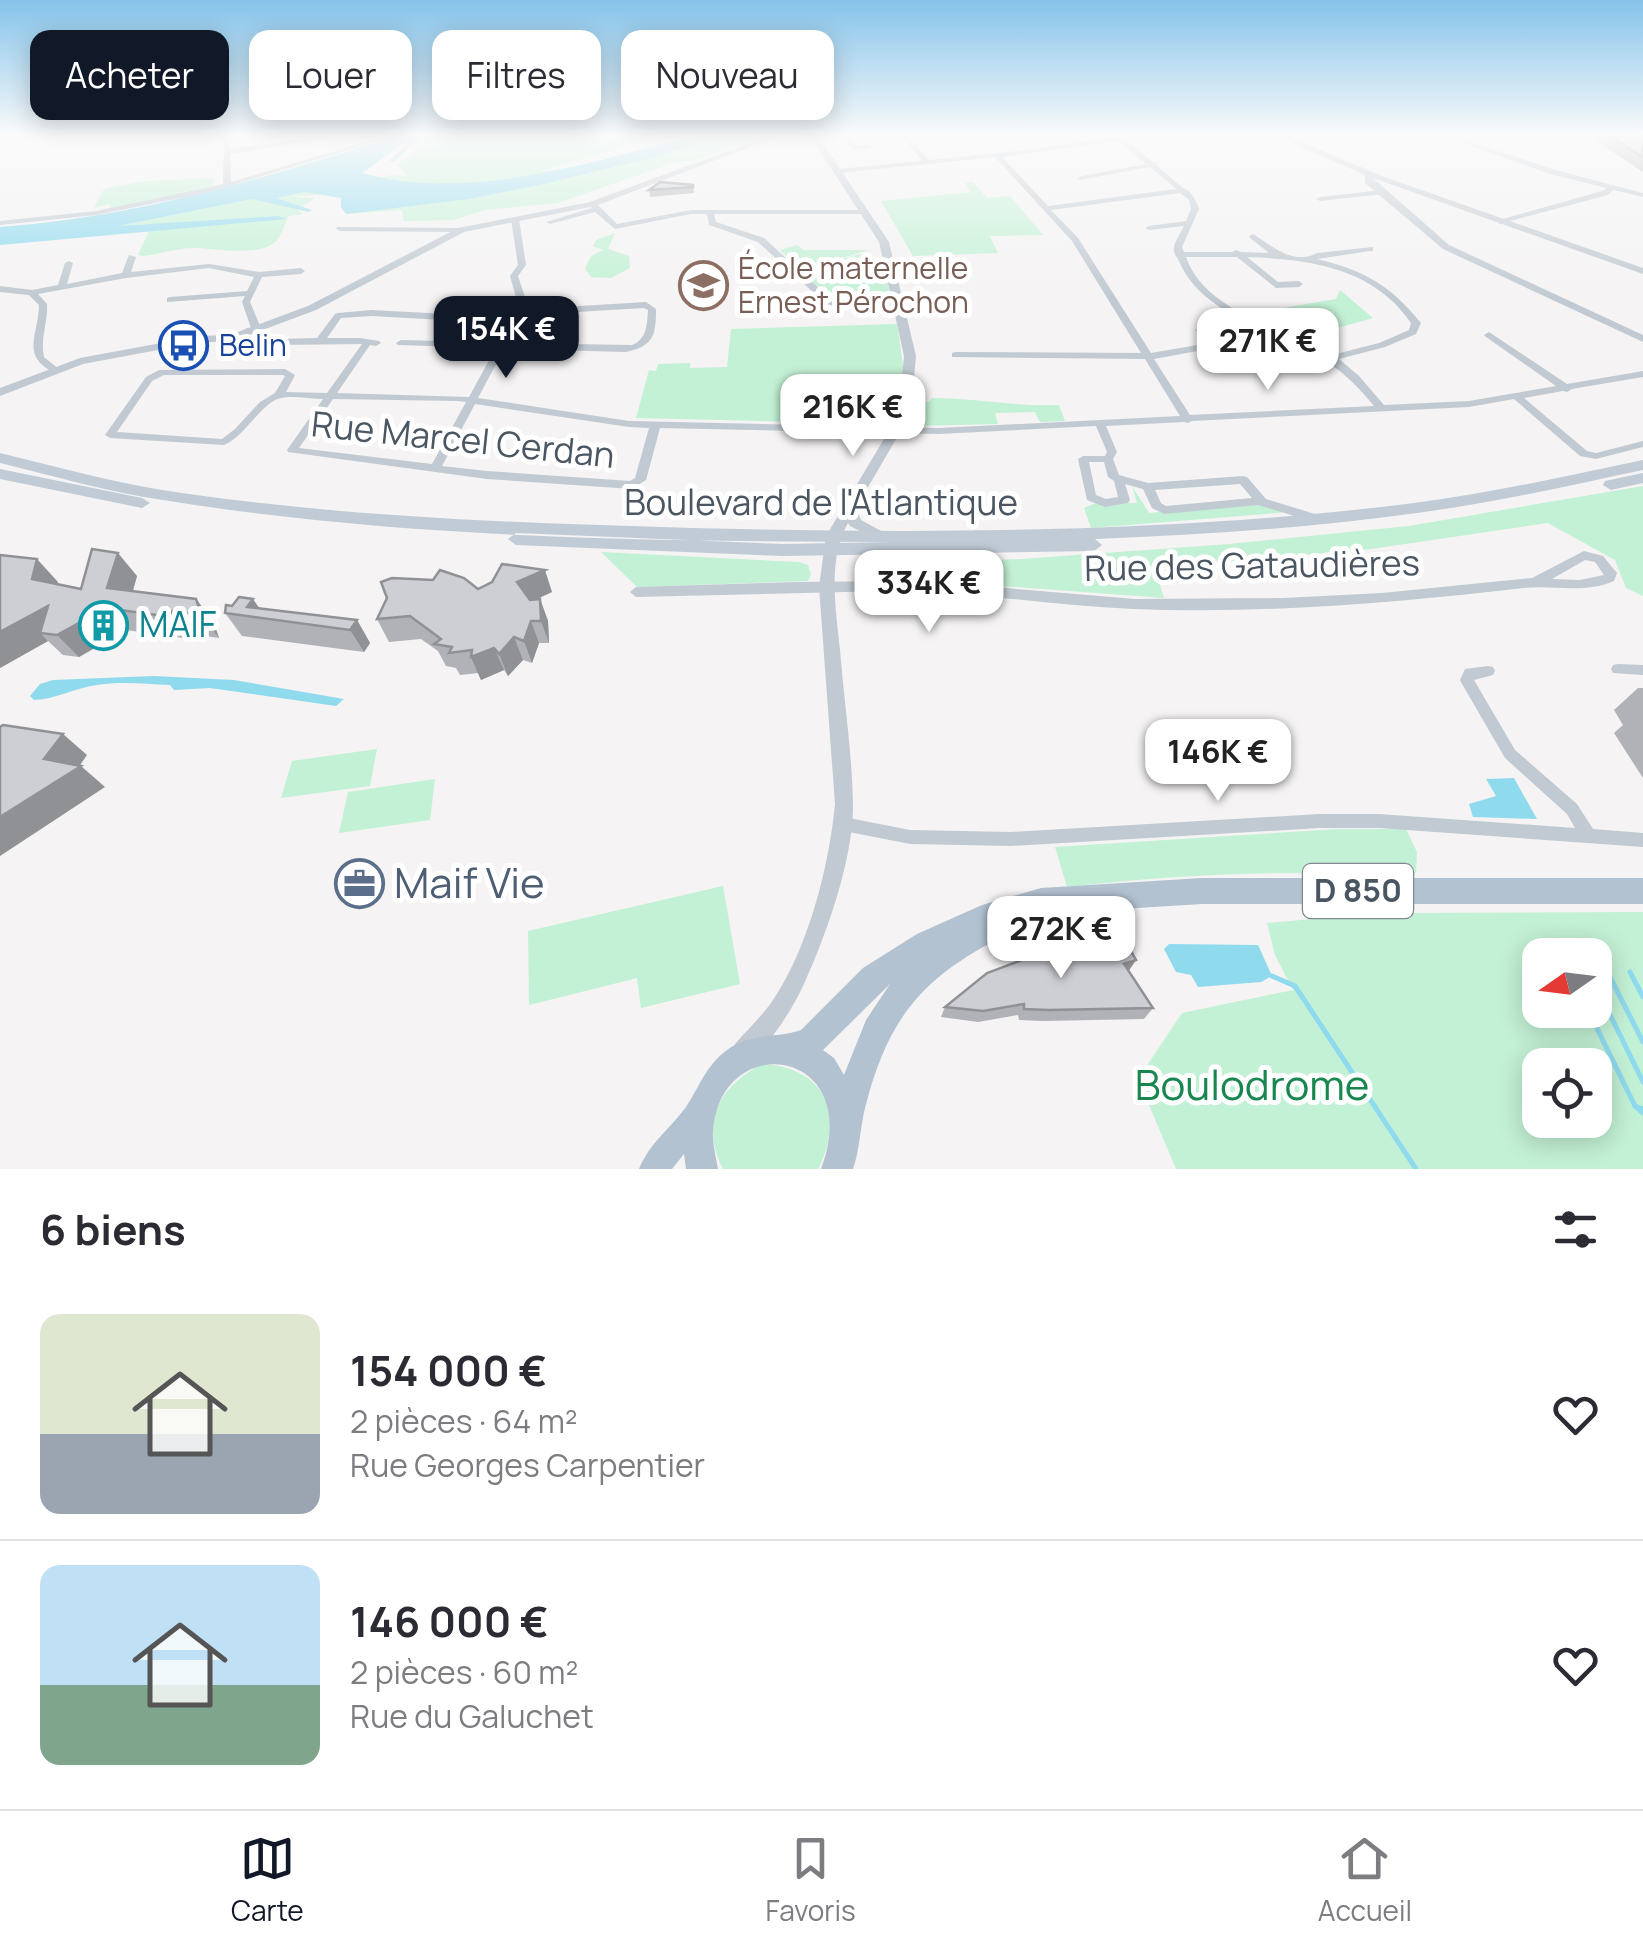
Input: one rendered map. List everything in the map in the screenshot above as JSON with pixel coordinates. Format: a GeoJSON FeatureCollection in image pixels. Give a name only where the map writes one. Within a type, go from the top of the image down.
{"type":"FeatureCollection","features":[{"type":"Feature","properties":{"kind":"main road","name":"Boulevard de l'Atlantique"},"geometry":{"type":"LineString","coordinates":[[0,458],[156,494],[295,512],[831,544],[880,536],[1123,532],[1311,517],[1497,494],[1643,466]]}},
{"type":"Feature","properties":{"kind":"main road","name":"Boulevard de l'Atlantique"},"geometry":{"type":"LineString","coordinates":[[0,474],[150,504],[322,526],[622,545],[1042,548],[1257,534],[1489,507],[1643,478]]}},
{"type":"Feature","properties":{"kind":"main road","name":"D 850"},"geometry":{"type":"LineString","coordinates":[[785,1048],[810,1042],[873,978],[927,944],[1016,907],[1202,890],[1643,891]]}},
{"type":"Feature","properties":{"kind":"main road","name":"D 850"},"geometry":{"type":"LineString","coordinates":[[846,1125],[873,1032],[891,1001],[918,970],[987,929],[1074,899]]}},
{"type":"Feature","properties":{"kind":"main road"},"geometry":{"type":"LineString","coordinates":[[655,1169],[699,1114],[717,1076],[738,1058],[758,1049],[785,1048],[824,1070],[839,1095],[846,1125],[839,1168]]}},
{"type":"Feature","properties":{"kind":"main road"},"geometry":{"type":"LineString","coordinates":[[699,1114],[697,1148],[702,1169]]}},
{"type":"Feature","properties":{"kind":"street"},"geometry":{"type":"LineString","coordinates":[[0,223],[96,213],[205,191]]}},
{"type":"Feature","properties":{"kind":"street"},"geometry":{"type":"LineString","coordinates":[[550,222],[634,191]]}},
{"type":"Feature","properties":{"kind":"street"},"geometry":{"type":"LineString","coordinates":[[738,1058],[779,1010],[818,918],[844,824],[827,586],[831,544],[906,401],[910,370],[887,251],[851,191]]}},
{"type":"Feature","properties":{"kind":"street"},"geometry":{"type":"LineString","coordinates":[[1030,191],[1075,240],[1188,420]]}},
{"type":"Feature","properties":{"kind":"street"},"geometry":{"type":"LineString","coordinates":[[1046,208],[1180,191]]}},
{"type":"Feature","properties":{"kind":"street"},"geometry":{"type":"LineString","coordinates":[[1184,191],[1195,205],[1179,236],[1179,255],[1188,274],[1212,296],[1332,358],[1381,408]]}},
{"type":"Feature","properties":{"kind":"street"},"geometry":{"type":"LineString","coordinates":[[1408,191],[1643,271]]}},
{"type":"Feature","properties":{"kind":"street"},"geometry":{"type":"LineString","coordinates":[[1502,222],[1608,191]]}},
{"type":"Feature","properties":{"kind":"street"},"geometry":{"type":"LineString","coordinates":[[1320,199],[1380,192],[1446,246],[1643,339]]}},
{"type":"Feature","properties":{"kind":"street"},"geometry":{"type":"LineString","coordinates":[[340,229],[461,230],[594,206]]}},
{"type":"Feature","properties":{"kind":"street"},"geometry":{"type":"LineString","coordinates":[[594,206],[610,226],[620,227],[710,212],[865,212]]}},
{"type":"Feature","properties":{"kind":"street"},"geometry":{"type":"LineString","coordinates":[[710,212],[712,223],[742,231],[767,245],[829,302],[851,307],[897,305]]}},
{"type":"Feature","properties":{"kind":"street"},"geometry":{"type":"LineString","coordinates":[[515,220],[522,266],[514,276],[525,312]]}},
{"type":"Feature","properties":{"kind":"street"},"geometry":{"type":"LineString","coordinates":[[1150,228],[1187,223]]}},
{"type":"Feature","properties":{"kind":"street"},"geometry":{"type":"LineString","coordinates":[[0,392],[109,354],[225,339],[252,330],[312,308],[461,230]]}},
{"type":"Feature","properties":{"kind":"street"},"geometry":{"type":"LineString","coordinates":[[1253,236],[1275,254]]}},
{"type":"Feature","properties":{"kind":"street"},"geometry":{"type":"LineString","coordinates":[[1310,260],[1370,248]]}},
{"type":"Feature","properties":{"kind":"street"},"geometry":{"type":"LineString","coordinates":[[1347,270],[1356,251]]}},
{"type":"Feature","properties":{"kind":"street"},"geometry":{"type":"LineString","coordinates":[[1179,255],[1236,252],[1310,260],[1347,270],[1396,300],[1413,318],[1416,328],[1382,346],[1332,358]]}},
{"type":"Feature","properties":{"kind":"street"},"geometry":{"type":"LineString","coordinates":[[1236,252],[1276,285],[1299,284]]}},
{"type":"Feature","properties":{"kind":"street"},"geometry":{"type":"LineString","coordinates":[[126,275],[132,257]]}},
{"type":"Feature","properties":{"kind":"street"},"geometry":{"type":"LineString","coordinates":[[62,286],[68,263]]}},
{"type":"Feature","properties":{"kind":"street"},"geometry":{"type":"LineString","coordinates":[[0,299],[5,290],[32,293],[126,275],[209,266],[259,275],[301,271]]}},
{"type":"Feature","properties":{"kind":"street"},"geometry":{"type":"LineString","coordinates":[[259,275],[249,293],[249,338],[401,344],[499,346],[637,347],[650,339],[652,310],[640,304],[525,312],[505,320],[499,346],[435,468]]}},
{"type":"Feature","properties":{"kind":"street"},"geometry":{"type":"LineString","coordinates":[[32,293],[44,308],[37,353],[42,362],[55,370]]}},
{"type":"Feature","properties":{"kind":"street"},"geometry":{"type":"LineString","coordinates":[[170,300],[249,293]]}},
{"type":"Feature","properties":{"kind":"street"},"geometry":{"type":"LineString","coordinates":[[322,340],[338,316],[380,313],[447,317],[452,324],[444,342]]}},
{"type":"Feature","properties":{"kind":"street"},"geometry":{"type":"LineString","coordinates":[[1206,326],[1200,330],[1242,367],[1278,360],[1255,338]]}},
{"type":"Feature","properties":{"kind":"street"},"geometry":{"type":"LineString","coordinates":[[955,355],[1150,356],[1278,333]]}},
{"type":"Feature","properties":{"kind":"street"},"geometry":{"type":"LineString","coordinates":[[1488,335],[1567,389]]}},
{"type":"Feature","properties":{"kind":"street","name":"Rue Marcel Cerdan"},"geometry":{"type":"LineString","coordinates":[[371,343],[328,396],[292,450],[435,468],[632,485],[640,480],[656,426]]}},
{"type":"Feature","properties":{"kind":"street"},"geometry":{"type":"LineString","coordinates":[[401,344],[460,344]]}},
{"type":"Feature","properties":{"kind":"street"},"geometry":{"type":"LineString","coordinates":[[280,395],[290,376],[285,372],[162,372],[149,379],[110,435],[224,442],[262,403],[280,395],[472,401],[656,426],[894,430],[1100,424],[1464,405],[1643,374]]}},
{"type":"Feature","properties":{"kind":"street"},"geometry":{"type":"LineString","coordinates":[[1518,398],[1584,454],[1596,456],[1643,444]]}},
{"type":"Feature","properties":{"kind":"street"},"geometry":{"type":"LineString","coordinates":[[1100,424],[1112,452],[1108,459]]}},
{"type":"Feature","properties":{"kind":"street"},"geometry":{"type":"LineString","coordinates":[[1108,459],[1124,500],[1100,502],[1092,497],[1086,483],[1089,476],[1083,460],[1108,459]]}},
{"type":"Feature","properties":{"kind":"street"},"geometry":{"type":"LineString","coordinates":[[1089,476],[1148,487],[1243,480],[1259,500]]}},
{"type":"Feature","properties":{"kind":"street"},"geometry":{"type":"LineString","coordinates":[[1148,487],[1156,505],[1164,510],[1259,500],[1311,517]]}},
{"type":"Feature","properties":{"kind":"street"},"geometry":{"type":"LineString","coordinates":[[849,508],[855,523],[880,536]]}},
{"type":"Feature","properties":{"kind":"street","name":"Rue des Gataudières"},"geometry":{"type":"LineString","coordinates":[[636,592],[891,586],[1133,604],[1236,604],[1392,597],[1534,582],[1566,586],[1599,583],[1610,578],[1611,573],[1598,558],[1584,554],[1534,582]]}},
{"type":"Feature","properties":{"kind":"street"},"geometry":{"type":"LineString","coordinates":[[891,586],[896,596],[926,614],[960,602],[970,590]]}},
{"type":"Feature","properties":{"kind":"street"},"geometry":{"type":"LineString","coordinates":[[1618,669],[1643,670]]}},
{"type":"Feature","properties":{"kind":"street"},"geometry":{"type":"LineString","coordinates":[[1488,672],[1470,673],[1467,680],[1510,754],[1572,809],[1588,835]]}},
{"type":"Feature","properties":{"kind":"street"},"geometry":{"type":"LineString","coordinates":[[844,824],[910,837],[977,838],[1320,821],[1643,840]]}},
{"type":"Feature","properties":{"kind":"street"},"geometry":{"type":"LineString","coordinates":[[779,1010],[785,1048]]}},
{"type":"Feature","properties":{"kind":"green space"},"geometry":{"type":"Polygon","coordinates":[[[103,191],[191,191],[110,208],[110,204],[94,208],[103,191]]]}},
{"type":"Feature","properties":{"kind":"green space"},"geometry":{"type":"Polygon","coordinates":[[[292,191],[594,191],[558,203],[485,210],[453,220],[404,221],[402,210],[346,214],[342,198],[326,194],[295,197],[315,198],[298,210],[303,214],[289,216],[274,243],[236,251],[190,248],[143,256],[138,255],[148,233],[142,225],[112,227],[292,191]]]}},
{"type":"Feature","properties":{"kind":"green space"},"geometry":{"type":"Polygon","coordinates":[[[980,191],[987,198],[1010,196],[1043,235],[990,236],[998,253],[913,256],[881,201],[980,191]]]}},
{"type":"Feature","properties":{"kind":"green space"},"geometry":{"type":"Polygon","coordinates":[[[615,233],[608,249],[629,256],[630,268],[611,278],[591,277],[585,269],[591,256],[603,250],[593,246],[596,240],[615,233]]]}},
{"type":"Feature","properties":{"kind":"green space"},"geometry":{"type":"Polygon","coordinates":[[[797,245],[804,250],[869,250],[828,262],[869,252],[872,255],[806,272],[811,265],[797,267],[780,250],[797,245]]]}},
{"type":"Feature","properties":{"kind":"green space"},"geometry":{"type":"Polygon","coordinates":[[[867,258],[883,259],[890,295],[865,302],[843,300],[824,291],[804,274],[867,258]]]}},
{"type":"Feature","properties":{"kind":"green space"},"geometry":{"type":"Polygon","coordinates":[[[1340,290],[1373,318],[1330,330],[1319,348],[1309,343],[1315,332],[1283,308],[1336,299],[1340,290]]]}},
{"type":"Feature","properties":{"kind":"green space"},"geometry":{"type":"Polygon","coordinates":[[[897,324],[905,378],[897,416],[887,424],[636,418],[649,370],[656,371],[658,364],[727,367],[731,329],[897,324]]]}},
{"type":"Feature","properties":{"kind":"green space"},"geometry":{"type":"Polygon","coordinates":[[[932,398],[1059,405],[1065,421],[1040,422],[1035,412],[995,413],[998,424],[915,426],[907,419],[911,403],[929,402],[932,398]]]}},
{"type":"Feature","properties":{"kind":"green space"},"geometry":{"type":"Polygon","coordinates":[[[1132,486],[1149,513],[1259,503],[1290,512],[1091,528],[1084,508],[1096,503],[1137,503],[1132,486]]]}},
{"type":"Feature","properties":{"kind":"green space"},"geometry":{"type":"Polygon","coordinates":[[[1643,486],[1643,596],[1626,588],[1615,560],[1548,523],[1371,549],[1155,568],[1164,598],[947,582],[862,582],[859,562],[1021,559],[1229,544],[1409,526],[1643,486]]]}},
{"type":"Feature","properties":{"kind":"green space"},"geometry":{"type":"Polygon","coordinates":[[[601,552],[799,562],[808,565],[811,574],[808,581],[637,587],[601,552]]]}},
{"type":"Feature","properties":{"kind":"green space"},"geometry":{"type":"Polygon","coordinates":[[[377,749],[370,786],[281,798],[292,761],[377,749]]]}},
{"type":"Feature","properties":{"kind":"green space"},"geometry":{"type":"Polygon","coordinates":[[[435,779],[430,820],[339,833],[348,792],[435,779]]]}},
{"type":"Feature","properties":{"kind":"green space"},"geometry":{"type":"Polygon","coordinates":[[[1338,829],[1406,829],[1417,852],[1416,872],[1410,877],[1238,874],[1067,887],[1055,847],[1338,829]]]}},
{"type":"Feature","properties":{"kind":"green space"},"geometry":{"type":"Polygon","coordinates":[[[723,886],[740,984],[641,1008],[637,978],[529,1005],[528,931],[723,886]]]}},
{"type":"Feature","properties":{"kind":"green space","name":"Boulodrome"},"geometry":{"type":"Polygon","coordinates":[[[1643,912],[1643,1169],[1176,1169],[1138,1079],[1182,1013],[1293,990],[1275,955],[1267,923],[1379,913],[1643,912]]]}},
{"type":"Feature","properties":{"kind":"green space"},"geometry":{"type":"Polygon","coordinates":[[[762,1064],[801,1074],[824,1097],[830,1130],[818,1169],[723,1169],[713,1136],[717,1108],[734,1084],[762,1064]]]}},
{"type":"Feature","properties":{"kind":"water"},"geometry":{"type":"Polygon","coordinates":[[[213,191],[511,191],[346,214],[341,198],[305,192],[276,198],[312,210],[309,212],[252,199],[118,226],[278,216],[286,219],[0,245],[0,227],[104,214],[213,191]]]}},
{"type":"Feature","properties":{"kind":"water"},"geometry":{"type":"Polygon","coordinates":[[[154,676],[234,680],[344,699],[336,706],[210,688],[174,690],[170,685],[124,683],[89,686],[42,699],[30,696],[40,684],[53,680],[154,676]]]}},
{"type":"Feature","properties":{"kind":"water"},"geometry":{"type":"Polygon","coordinates":[[[1514,778],[1537,819],[1473,817],[1469,804],[1496,796],[1486,779],[1514,778]]]}},
{"type":"Feature","properties":{"kind":"water"},"geometry":{"type":"Polygon","coordinates":[[[1169,944],[1258,945],[1272,976],[1261,982],[1198,987],[1191,975],[1176,972],[1164,949],[1169,944]]]}},
{"type":"Feature","properties":{"kind":"building"},"geometry":{"type":"Polygon","coordinates":[[[826,377],[878,377],[877,400],[851,403],[851,397],[838,397],[838,389],[825,389],[826,377]]]}},
{"type":"Feature","properties":{"kind":"building"},"geometry":{"type":"Polygon","coordinates":[[[92,549],[118,553],[107,588],[196,599],[201,615],[173,611],[164,616],[106,608],[57,635],[40,633],[48,606],[0,632],[0,555],[37,559],[32,579],[81,589],[92,549]]]}},
{"type":"Feature","properties":{"kind":"building"},"geometry":{"type":"Polygon","coordinates":[[[502,564],[545,570],[517,582],[530,600],[540,599],[541,621],[531,621],[524,641],[514,637],[499,654],[494,648],[471,657],[472,650],[449,653],[452,647],[434,644],[441,639],[410,616],[377,619],[387,598],[381,582],[392,578],[433,580],[440,570],[464,578],[478,589],[492,582],[502,564]]]}},
{"type":"Feature","properties":{"kind":"building"},"geometry":{"type":"Polygon","coordinates":[[[239,597],[253,599],[247,607],[357,620],[350,630],[225,613],[226,605],[232,606],[239,597]]]}},
{"type":"Feature","properties":{"kind":"building"},"geometry":{"type":"Polygon","coordinates":[[[0,727],[63,734],[44,759],[81,766],[0,817],[0,727]]]}},
{"type":"Feature","properties":{"kind":"building"},"geometry":{"type":"Polygon","coordinates":[[[1110,937],[1115,946],[1126,942],[1136,960],[1124,964],[1153,1008],[1049,1010],[1024,1009],[1024,1004],[983,1011],[945,1007],[987,973],[1060,946],[1110,937]]]}},
{"type":"Feature","properties":{"kind":"waterway"},"geometry":{"type":"LineString","coordinates":[[1630,972],[1643,997]]}},
{"type":"Feature","properties":{"kind":"waterway"},"geometry":{"type":"LineString","coordinates":[[1272,976],[1295,986],[1416,1169]]}},
{"type":"Feature","properties":{"kind":"waterway"},"geometry":{"type":"LineString","coordinates":[[1612,981],[1643,1042]]}},
{"type":"Feature","properties":{"kind":"waterway"},"geometry":{"type":"LineString","coordinates":[[1612,1019],[1643,1082]]}},
{"type":"Feature","properties":{"kind":"waterway"},"geometry":{"type":"LineString","coordinates":[[1597,1028],[1635,1106]]}},
{"type":"Feature","properties":{"kind":"waterway"},"geometry":{"type":"LineString","coordinates":[[1635,1106],[1643,1109]]}},
{"type":"Feature","properties":{"kind":"waterway"},"geometry":{"type":"LineString","coordinates":[[1635,1106],[1643,1113]]}},
{"type":"Feature","properties":{"kind":"place","name":"École maternelle Ernest Pérochon"},"geometry":{"type":"Point","coordinates":[703,286]}},
{"type":"Feature","properties":{"kind":"place","name":"Belin"},"geometry":{"type":"Point","coordinates":[184,346]}},
{"type":"Feature","properties":{"kind":"place","name":"MAIF"},"geometry":{"type":"Point","coordinates":[104,625]}},
{"type":"Feature","properties":{"kind":"place","name":"Maif Vie"},"geometry":{"type":"Point","coordinates":[359,883]}}]}
